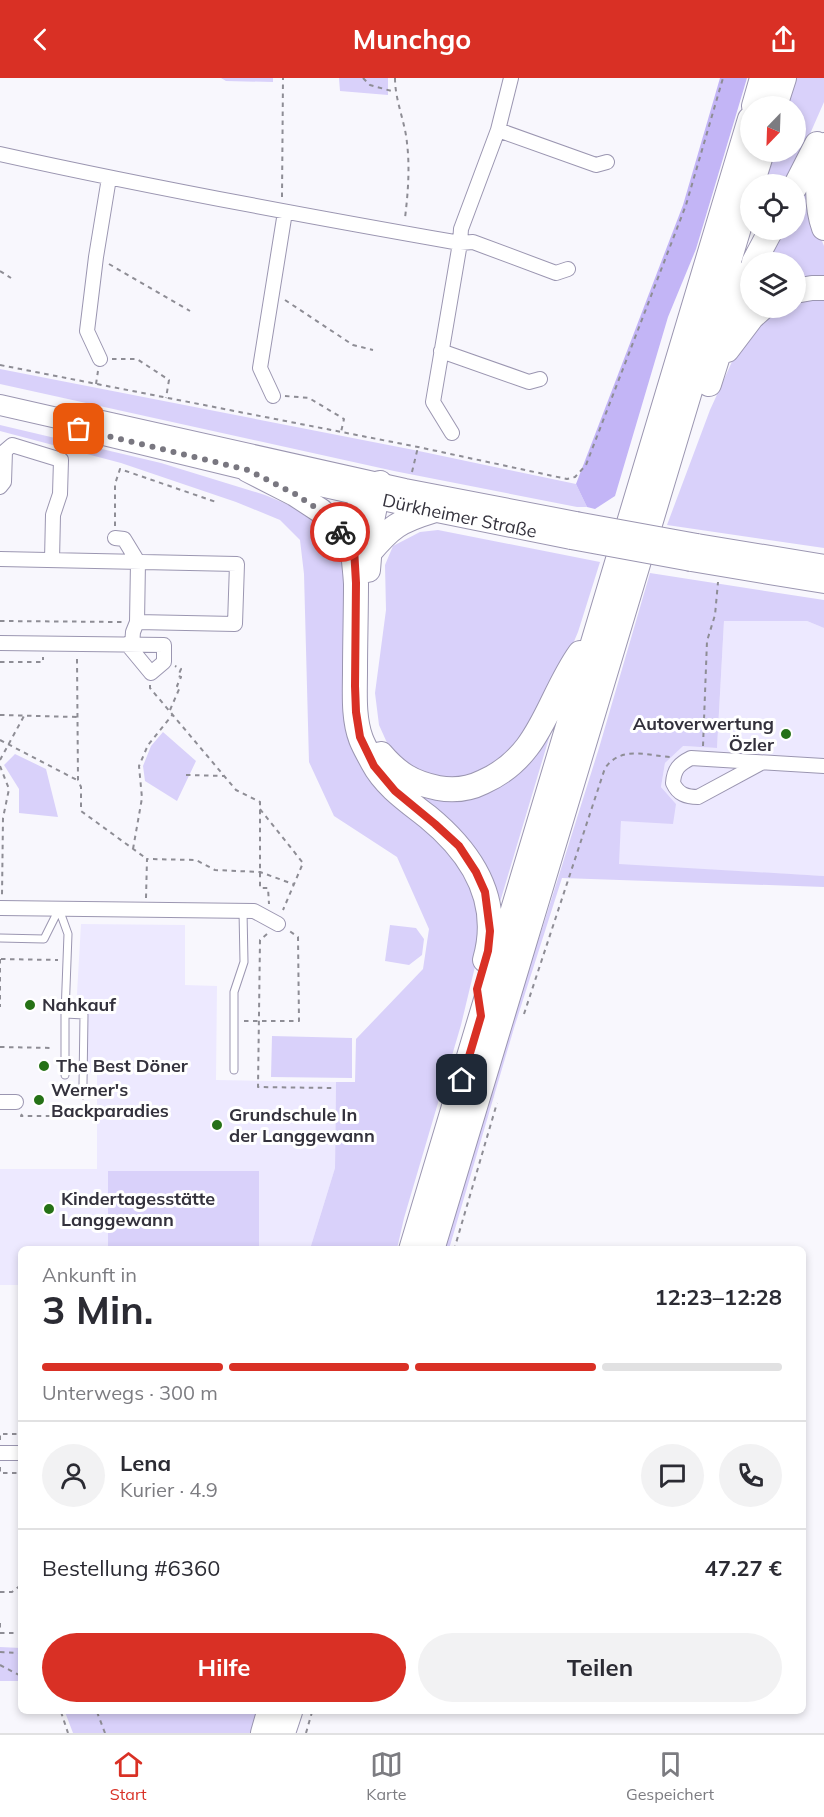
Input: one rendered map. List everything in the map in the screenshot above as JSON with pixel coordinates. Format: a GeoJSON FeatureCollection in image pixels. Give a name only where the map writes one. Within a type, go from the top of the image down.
{"type":"FeatureCollection","features":[{"type":"Feature","properties":{"kind":"highway"},"geometry":{"type":"LineString","coordinates":[[757,96],[762,78]]}},
{"type":"Feature","properties":{"kind":"highway"},"geometry":{"type":"LineString","coordinates":[[778,96],[784,78]]}},
{"type":"Feature","properties":{"kind":"highway"},"geometry":{"type":"LineString","coordinates":[[802,174],[824,129]]}},
{"type":"Feature","properties":{"kind":"highway"},"geometry":{"type":"LineString","coordinates":[[824,145],[818,193],[824,228]]}},
{"type":"Feature","properties":{"kind":"highway"},"geometry":{"type":"LineString","coordinates":[[412,1246],[740,152]]}},
{"type":"Feature","properties":{"kind":"highway"},"geometry":{"type":"LineString","coordinates":[[433,1246],[740,224]]}},
{"type":"Feature","properties":{"kind":"highway"},"geometry":{"type":"LineString","coordinates":[[806,289],[824,288]]}},
{"type":"Feature","properties":{"kind":"highway"},"geometry":{"type":"LineString","coordinates":[[659,495],[682,467],[729,321],[740,295]]}},
{"type":"Feature","properties":{"kind":"highway"},"geometry":{"type":"LineString","coordinates":[[715,366],[742,328],[752,318]]}},
{"type":"Feature","properties":{"kind":"highway"},"geometry":{"type":"LineString","coordinates":[[248,470],[295,494],[321,511],[361,550]]}},
{"type":"Feature","properties":{"kind":"highway"},"geometry":{"type":"LineString","coordinates":[[374,492],[354,519],[361,550],[363,682],[367,724],[372,740],[394,769],[409,778],[425,785],[456,790],[491,779],[509,766],[530,744],[547,717],[572,663],[598,626]]}},
{"type":"Feature","properties":{"kind":"highway"},"geometry":{"type":"LineString","coordinates":[[432,511],[414,516],[391,528],[361,550],[356,583],[356,712],[360,737],[374,766],[395,791],[459,846],[476,872],[485,892],[490,931],[488,951],[477,989],[481,1016]]}},
{"type":"Feature","properties":{"kind":"highway"},"geometry":{"type":"LineString","coordinates":[[263,1733],[268,1714]]}},
{"type":"Feature","properties":{"kind":"highway"},"geometry":{"type":"LineString","coordinates":[[283,1733],[289,1714]]}},
{"type":"Feature","properties":{"kind":"main road","name":"Dürkheimer Straße"},"geometry":{"type":"LineString","coordinates":[[0,405],[66,420],[79,429],[248,470],[694,553],[824,583]]}},
{"type":"Feature","properties":{"kind":"main road","name":"Dürkheimer Straße"},"geometry":{"type":"LineString","coordinates":[[66,420],[81,416],[374,492],[432,511],[574,531]]}},
{"type":"Feature","properties":{"kind":"main road","name":"Dürkheimer Straße"},"geometry":{"type":"LineString","coordinates":[[694,553],[824,566]]}},
{"type":"Feature","properties":{"kind":"street"},"geometry":{"type":"LineString","coordinates":[[452,433],[433,402],[461,229],[498,130],[511,78]]}},
{"type":"Feature","properties":{"kind":"street"},"geometry":{"type":"LineString","coordinates":[[498,130],[596,165],[607,162]]}},
{"type":"Feature","properties":{"kind":"street"},"geometry":{"type":"LineString","coordinates":[[0,154],[284,212],[460,243],[472,242],[556,273],[568,269]]}},
{"type":"Feature","properties":{"kind":"street"},"geometry":{"type":"LineString","coordinates":[[100,359],[87,331],[109,178]]}},
{"type":"Feature","properties":{"kind":"street"},"geometry":{"type":"LineString","coordinates":[[273,396],[260,368],[284,212]]}},
{"type":"Feature","properties":{"kind":"street"},"geometry":{"type":"LineString","coordinates":[[441,351],[529,382],[540,379]]}},
{"type":"Feature","properties":{"kind":"street"},"geometry":{"type":"LineString","coordinates":[[0,487],[4,483],[5,451],[12,445],[60,460],[60,494],[54,515],[52,560]]}},
{"type":"Feature","properties":{"kind":"street"},"geometry":{"type":"LineString","coordinates":[[115,538],[124,539],[138,562],[132,633],[151,673],[164,662],[164,645],[132,633]]}},
{"type":"Feature","properties":{"kind":"street"},"geometry":{"type":"LineString","coordinates":[[0,559],[237,564],[236,624],[132,633],[76,644],[0,643]]}},
{"type":"Feature","properties":{"kind":"street"},"geometry":{"type":"LineString","coordinates":[[761,763],[698,797],[688,797],[680,793],[673,783],[676,768],[681,763],[697,759],[824,766]]}},
{"type":"Feature","properties":{"kind":"street"},"geometry":{"type":"LineString","coordinates":[[1,908],[254,911],[274,921]]}},
{"type":"Feature","properties":{"kind":"street"},"geometry":{"type":"LineString","coordinates":[[0,1102],[16,1102]]}},
{"type":"Feature","properties":{"kind":"street"},"geometry":{"type":"LineString","coordinates":[[0,1453],[18,1454]]}},
{"type":"Feature","properties":{"kind":"lane"},"geometry":{"type":"LineString","coordinates":[[0,938],[44,939],[59,909]]}},
{"type":"Feature","properties":{"kind":"lane"},"geometry":{"type":"LineString","coordinates":[[59,909],[68,934],[65,1075]]}},
{"type":"Feature","properties":{"kind":"lane"},"geometry":{"type":"LineString","coordinates":[[234,1070],[234,992],[244,962],[243,911]]}},
{"type":"Feature","properties":{"kind":"lane"},"geometry":{"type":"LineString","coordinates":[[65,1014],[84,1015],[83,1084]]}},
{"type":"Feature","properties":{"kind":"path"},"geometry":{"type":"LineString","coordinates":[[283,78],[284,212]]}},
{"type":"Feature","properties":{"kind":"path"},"geometry":{"type":"LineString","coordinates":[[363,78],[370,85],[395,92]]}},
{"type":"Feature","properties":{"kind":"path"},"geometry":{"type":"LineString","coordinates":[[395,78],[395,92],[407,141],[409,181],[404,233]]}},
{"type":"Feature","properties":{"kind":"path"},"geometry":{"type":"LineString","coordinates":[[0,365],[567,478],[575,477],[586,465],[686,205],[723,78]]}},
{"type":"Feature","properties":{"kind":"path"},"geometry":{"type":"LineString","coordinates":[[96,257],[190,311]]}},
{"type":"Feature","properties":{"kind":"path"},"geometry":{"type":"LineString","coordinates":[[0,271],[11,278]]}},
{"type":"Feature","properties":{"kind":"path"},"geometry":{"type":"LineString","coordinates":[[272,291],[353,345],[373,350]]}},
{"type":"Feature","properties":{"kind":"path"},"geometry":{"type":"LineString","coordinates":[[100,359],[137,360],[169,380],[166,398]]}},
{"type":"Feature","properties":{"kind":"path"},"geometry":{"type":"LineString","coordinates":[[273,396],[309,398],[344,418],[341,432]]}},
{"type":"Feature","properties":{"kind":"path"},"geometry":{"type":"LineString","coordinates":[[413,473],[418,447]]}},
{"type":"Feature","properties":{"kind":"path"},"geometry":{"type":"LineString","coordinates":[[115,538],[115,484],[120,469],[216,502]]}},
{"type":"Feature","properties":{"kind":"path"},"geometry":{"type":"LineString","coordinates":[[522,1019],[605,768],[612,759],[623,753],[697,759],[707,641],[715,615],[718,576]]}},
{"type":"Feature","properties":{"kind":"path"},"geometry":{"type":"LineString","coordinates":[[0,621],[132,633]]}},
{"type":"Feature","properties":{"kind":"path"},"geometry":{"type":"LineString","coordinates":[[0,662],[43,662],[44,643]]}},
{"type":"Feature","properties":{"kind":"path"},"geometry":{"type":"LineString","coordinates":[[76,644],[78,780],[81,787],[81,811],[147,859],[196,860],[215,870],[260,872],[294,884]]}},
{"type":"Feature","properties":{"kind":"path"},"geometry":{"type":"LineString","coordinates":[[164,662],[181,669],[178,676],[181,677],[177,686],[180,687],[170,710]]}},
{"type":"Feature","properties":{"kind":"path"},"geometry":{"type":"LineString","coordinates":[[151,673],[150,688],[224,776],[236,790],[260,802],[260,888],[268,888],[274,921],[298,937],[299,1021],[234,1021]]}},
{"type":"Feature","properties":{"kind":"path"},"geometry":{"type":"LineString","coordinates":[[133,849],[142,798],[139,766],[148,745],[173,714]]}},
{"type":"Feature","properties":{"kind":"path"},"geometry":{"type":"LineString","coordinates":[[0,715],[77,717]]}},
{"type":"Feature","properties":{"kind":"path"},"geometry":{"type":"LineString","coordinates":[[0,760],[24,716]]}},
{"type":"Feature","properties":{"kind":"path"},"geometry":{"type":"LineString","coordinates":[[0,740],[78,780]]}},
{"type":"Feature","properties":{"kind":"path"},"geometry":{"type":"LineString","coordinates":[[0,766],[9,789],[3,818],[1,908]]}},
{"type":"Feature","properties":{"kind":"path"},"geometry":{"type":"LineString","coordinates":[[186,775],[224,776]]}},
{"type":"Feature","properties":{"kind":"path"},"geometry":{"type":"LineString","coordinates":[[260,809],[303,864],[274,921],[260,940],[258,1087],[332,1088]]}},
{"type":"Feature","properties":{"kind":"path"},"geometry":{"type":"LineString","coordinates":[[146,910],[147,859]]}},
{"type":"Feature","properties":{"kind":"path"},"geometry":{"type":"LineString","coordinates":[[0,1007],[0,960],[67,960]]}},
{"type":"Feature","properties":{"kind":"path"},"geometry":{"type":"LineString","coordinates":[[0,1047],[65,1048]]}},
{"type":"Feature","properties":{"kind":"path"},"geometry":{"type":"LineString","coordinates":[[16,1102],[22,1102],[21,1116],[83,1116],[83,1084]]}},
{"type":"Feature","properties":{"kind":"path"},"geometry":{"type":"LineString","coordinates":[[455,1246],[499,1096]]}},
{"type":"Feature","properties":{"kind":"path"},"geometry":{"type":"LineString","coordinates":[[0,1453],[0,1473],[18,1473]]}},
{"type":"Feature","properties":{"kind":"path"},"geometry":{"type":"LineString","coordinates":[[0,1592],[12,1592],[18,1587]]}},
{"type":"Feature","properties":{"kind":"path"},"geometry":{"type":"LineString","coordinates":[[0,1623],[0,1633],[18,1633]]}},
{"type":"Feature","properties":{"kind":"path"},"geometry":{"type":"LineString","coordinates":[[0,1652],[18,1653]]}},
{"type":"Feature","properties":{"kind":"path"},"geometry":{"type":"LineString","coordinates":[[0,1665],[18,1674]]}},
{"type":"Feature","properties":{"kind":"path"},"geometry":{"type":"LineString","coordinates":[[62,1714],[68,1733]]}},
{"type":"Feature","properties":{"kind":"path"},"geometry":{"type":"LineString","coordinates":[[98,1714],[105,1733]]}},
{"type":"Feature","properties":{"kind":"path"},"geometry":{"type":"LineString","coordinates":[[306,1733],[311,1714]]}},
{"type":"Feature","properties":{"kind":"shaded area"},"geometry":{"type":"Polygon","coordinates":[[[221,78],[273,78],[273,82],[226,81],[221,78]]]}},
{"type":"Feature","properties":{"kind":"shaded area"},"geometry":{"type":"Polygon","coordinates":[[[339,78],[388,78],[388,95],[340,91],[339,78]]]}},
{"type":"Feature","properties":{"kind":"shaded area"},"geometry":{"type":"Polygon","coordinates":[[[720,78],[747,78],[696,249],[668,317],[615,496],[595,509],[587,507],[576,484],[683,205],[720,78]]]}},
{"type":"Feature","properties":{"kind":"shaded area"},"geometry":{"type":"Polygon","coordinates":[[[794,78],[824,78],[824,102],[806,143],[806,96],[789,96],[794,78]]]}},
{"type":"Feature","properties":{"kind":"shaded area"},"geometry":{"type":"Polygon","coordinates":[[[770,162],[798,162],[792,174],[767,174],[770,162]]]}},
{"type":"Feature","properties":{"kind":"shaded area"},"geometry":{"type":"Polygon","coordinates":[[[810,168],[816,226],[824,246],[824,282],[806,284],[806,252],[766,252],[772,240],[806,240],[806,176],[810,168]]]}},
{"type":"Feature","properties":{"kind":"shaded area"},"geometry":{"type":"Polygon","coordinates":[[[824,295],[824,548],[667,525],[710,410],[735,355],[752,329],[764,318],[806,318],[806,297],[824,295]]]}},
{"type":"Feature","properties":{"kind":"shaded area"},"geometry":{"type":"Polygon","coordinates":[[[0,369],[576,484],[587,507],[577,507],[394,471],[0,384],[0,369]]]}},
{"type":"Feature","properties":{"kind":"shaded area"},"geometry":{"type":"Polygon","coordinates":[[[0,425],[161,463],[265,495],[289,505],[318,522],[343,548],[351,713],[467,868],[485,925],[461,1025],[398,1246],[311,1246],[335,1168],[336,1082],[355,1082],[356,1039],[423,969],[429,929],[397,857],[334,816],[309,762],[304,574],[300,540],[280,520],[236,502],[121,463],[0,431],[0,425]]]}},
{"type":"Feature","properties":{"kind":"shaded area"},"geometry":{"type":"Polygon","coordinates":[[[438,530],[600,562],[578,632],[556,684],[507,756],[479,773],[453,778],[429,775],[404,764],[388,745],[379,725],[375,693],[386,610],[385,565],[393,546],[420,532],[438,530]]]}},
{"type":"Feature","properties":{"kind":"shaded area"},"geometry":{"type":"Polygon","coordinates":[[[650,573],[824,600],[824,628],[807,621],[724,621],[717,748],[683,746],[665,763],[661,787],[676,804],[673,824],[621,821],[619,864],[824,876],[824,887],[562,878],[514,1028],[450,1246],[442,1246],[495,1066],[543,926],[599,748],[650,573]]]}},
{"type":"Feature","properties":{"kind":"shaded area"},"geometry":{"type":"Polygon","coordinates":[[[724,621],[807,621],[824,628],[824,876],[618,865],[621,821],[676,804],[661,787],[665,763],[682,746],[717,748],[724,621]]]}},
{"type":"Feature","properties":{"kind":"shaded area"},"geometry":{"type":"Polygon","coordinates":[[[552,728],[497,912],[435,823],[409,778],[456,790],[552,728]]]}},
{"type":"Feature","properties":{"kind":"shaded area"},"geometry":{"type":"Polygon","coordinates":[[[163,732],[196,761],[177,801],[145,781],[143,766],[151,746],[163,732]]]}},
{"type":"Feature","properties":{"kind":"shaded area"},"geometry":{"type":"Polygon","coordinates":[[[15,754],[46,769],[58,817],[19,813],[19,789],[4,765],[15,754]]]}},
{"type":"Feature","properties":{"kind":"shaded area","name":"Grundschule In der Langgewann"},"geometry":{"type":"Polygon","coordinates":[[[81,924],[185,925],[185,985],[217,986],[216,1080],[336,1082],[335,1168],[311,1246],[18,1246],[18,1285],[0,1285],[0,1169],[97,1169],[97,1073],[88,1072],[88,1012],[76,1011],[81,924]]]}},
{"type":"Feature","properties":{"kind":"shaded area"},"geometry":{"type":"Polygon","coordinates":[[[390,925],[416,928],[424,939],[422,955],[409,965],[385,961],[390,925]]]}},
{"type":"Feature","properties":{"kind":"shaded area"},"geometry":{"type":"Polygon","coordinates":[[[272,1036],[352,1038],[352,1078],[271,1077],[272,1036]]]}},
{"type":"Feature","properties":{"kind":"shaded area"},"geometry":{"type":"Polygon","coordinates":[[[108,1171],[259,1171],[259,1246],[108,1246],[108,1171]]]}},
{"type":"Feature","properties":{"kind":"shaded area"},"geometry":{"type":"Polygon","coordinates":[[[0,1647],[18,1648],[18,1681],[0,1681],[0,1647]]]}},
{"type":"Feature","properties":{"kind":"shaded area"},"geometry":{"type":"Polygon","coordinates":[[[66,1714],[259,1714],[253,1733],[73,1733],[66,1714]]]}},
{"type":"Feature","properties":{"kind":"way so far"},"geometry":{"type":"LineString","coordinates":[[79,429],[248,470],[295,494],[321,511],[340,532]]}},
{"type":"Feature","properties":{"kind":"place","name":"Autoverwertung Özler"},"geometry":{"type":"Point","coordinates":[786,734]}},
{"type":"Feature","properties":{"kind":"place","name":"Nahkauf"},"geometry":{"type":"Point","coordinates":[30,1005]}},
{"type":"Feature","properties":{"kind":"place","name":"The Best Döner"},"geometry":{"type":"Point","coordinates":[44,1066]}},
{"type":"Feature","properties":{"kind":"place","name":"Werner's Backparadies"},"geometry":{"type":"Point","coordinates":[39,1100]}},
{"type":"Feature","properties":{"kind":"place","name":"Grundschule In der Langgewann"},"geometry":{"type":"Point","coordinates":[217,1125]}},
{"type":"Feature","properties":{"kind":"place","name":"Kindertagesstätte Langgewann"},"geometry":{"type":"Point","coordinates":[49,1209]}},
{"type":"Feature","properties":{"kind":"route"},"geometry":{"type":"LineString","coordinates":[[340,532],[354,548],[355,686],[360,737],[374,766],[395,791],[459,846],[476,872],[485,892],[490,931],[488,951],[477,989],[481,1016],[462,1080]]}}]}
